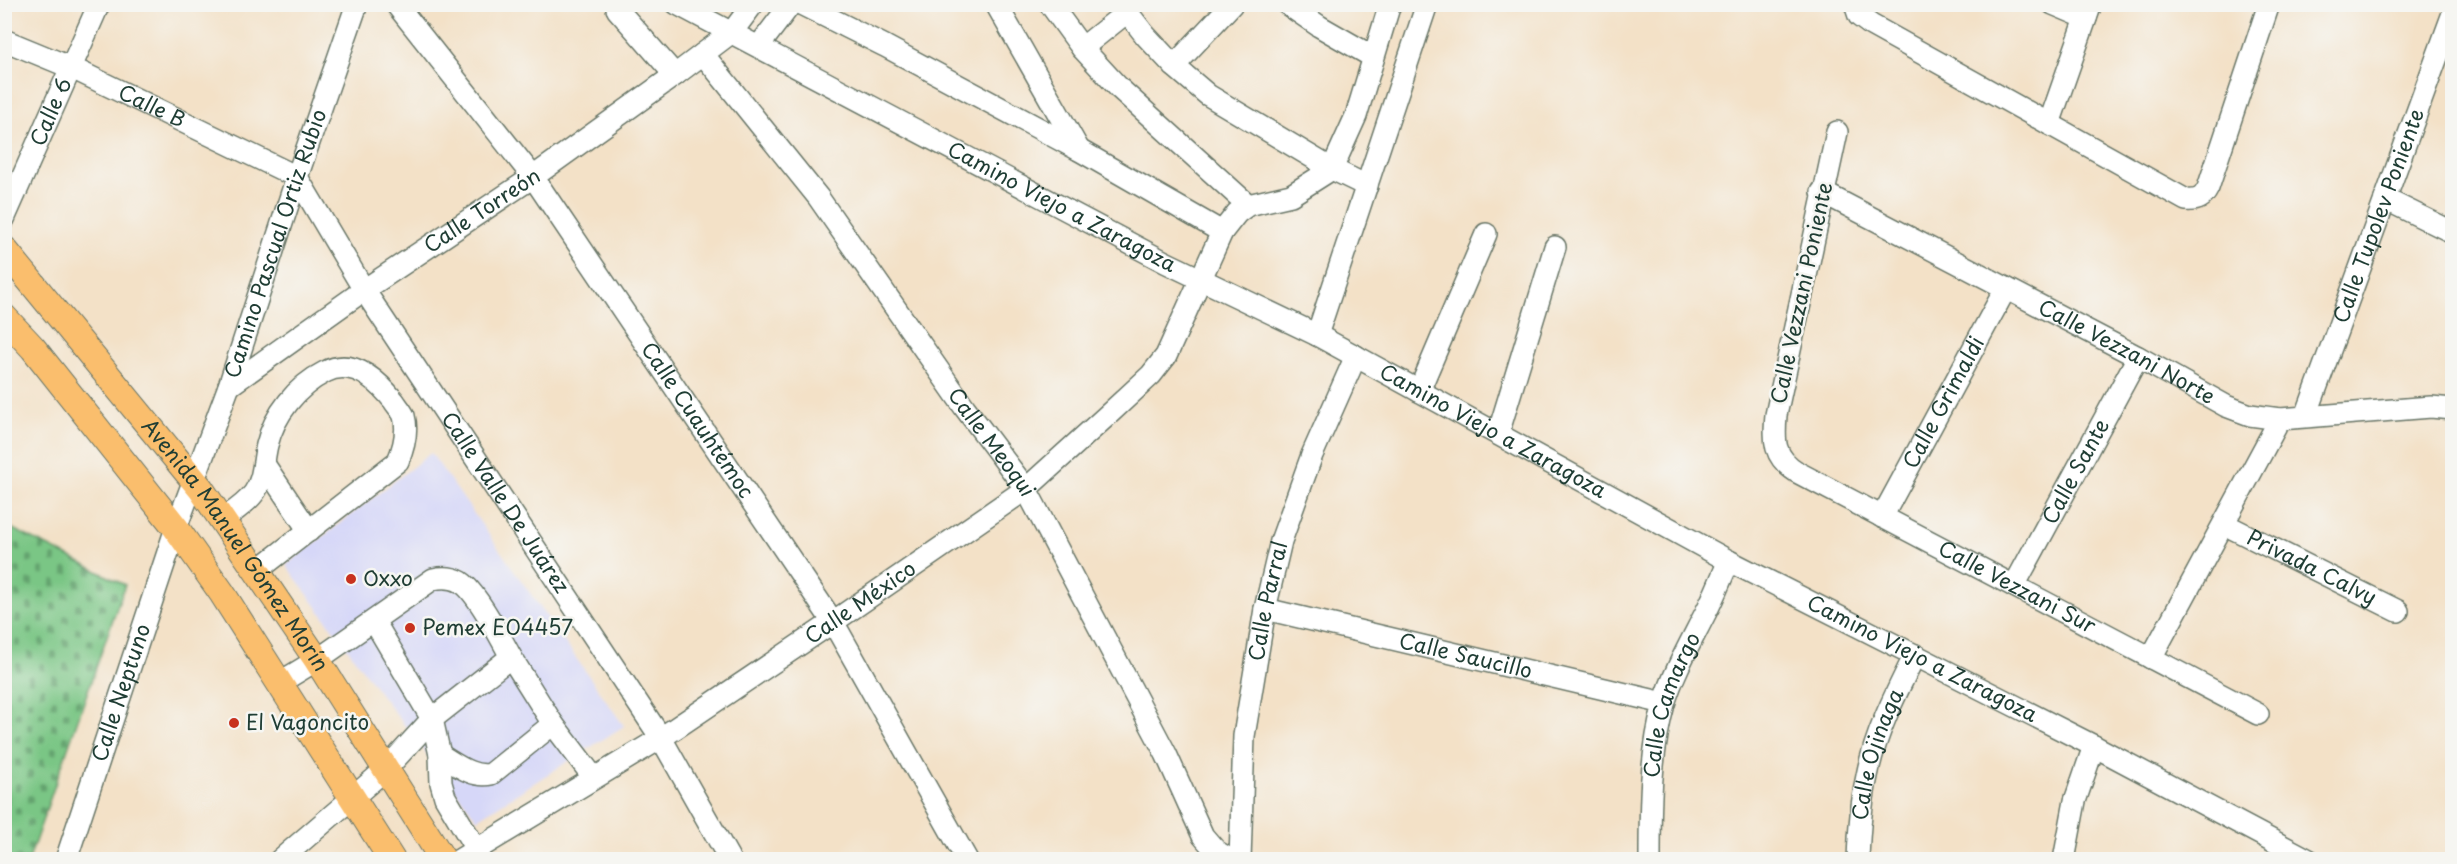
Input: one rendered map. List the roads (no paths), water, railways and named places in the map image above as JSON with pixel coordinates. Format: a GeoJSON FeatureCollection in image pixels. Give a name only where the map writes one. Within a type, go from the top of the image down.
{"type":"FeatureCollection","features":[{"type":"Feature","properties":{"kind":"main road","name":"Avenida Manuel Gómez Morín"},"geometry":{"type":"LineString","coordinates":[[4,249],[65,320],[194,482],[258,570],[387,768],[443,860]]}},
{"type":"Feature","properties":{"kind":"main road","name":"Avenida Manuel Gómez Morín"},"geometry":{"type":"LineString","coordinates":[[4,317],[33,348],[176,528],[222,593],[392,860]]}},
{"type":"Feature","properties":{"kind":"street","name":"Calle 6"},"geometry":{"type":"LineString","coordinates":[[4,219],[99,4]]}},
{"type":"Feature","properties":{"kind":"street","name":"Camino Pascual Ortiz Rubio"},"geometry":{"type":"LineString","coordinates":[[176,528],[229,386],[297,177],[357,4]]}},
{"type":"Feature","properties":{"kind":"street","name":"Calle Cuauhtémoc"},"geometry":{"type":"LineString","coordinates":[[396,4],[533,177],[833,622],[967,860]]}},
{"type":"Feature","properties":{"kind":"street","name":"Camino Viejo a Zaragoza"},"geometry":{"type":"LineString","coordinates":[[677,4],[1201,281],[1317,334],[1729,561],[2094,746],[2309,860]]}},
{"type":"Feature","properties":{"kind":"street","name":"Calle Torreón"},"geometry":{"type":"LineString","coordinates":[[229,386],[364,290],[533,177],[675,75],[732,32],[753,4]]}},
{"type":"Feature","properties":{"kind":"street"},"geometry":{"type":"LineString","coordinates":[[759,46],[791,4]]}},
{"type":"Feature","properties":{"kind":"street"},"geometry":{"type":"LineString","coordinates":[[801,4],[885,46],[1079,150],[1222,232]]}},
{"type":"Feature","properties":{"kind":"street"},"geometry":{"type":"LineString","coordinates":[[996,4],[1079,150]]}},
{"type":"Feature","properties":{"kind":"street"},"geometry":{"type":"LineString","coordinates":[[1050,4],[1082,48],[1119,88],[1248,205],[1291,195],[1332,169],[1356,116],[1390,4]]}},
{"type":"Feature","properties":{"kind":"street"},"geometry":{"type":"LineString","coordinates":[[1174,66],[1232,4]]}},
{"type":"Feature","properties":{"kind":"street"},"geometry":{"type":"LineString","coordinates":[[1287,4],[1319,26],[1373,57]]}},
{"type":"Feature","properties":{"kind":"street"},"geometry":{"type":"LineString","coordinates":[[1317,334],[1427,4]]}},
{"type":"Feature","properties":{"kind":"street"},"geometry":{"type":"LineString","coordinates":[[1855,4],[1859,16],[1870,25],[2186,200],[2194,201],[2204,196],[2208,188],[2269,4]]}},
{"type":"Feature","properties":{"kind":"street"},"geometry":{"type":"LineString","coordinates":[[2049,124],[2088,11],[2053,4]]}},
{"type":"Feature","properties":{"kind":"street"},"geometry":{"type":"LineString","coordinates":[[1082,48],[1124,8],[1174,66],[1208,95],[1332,169],[1367,186]]}},
{"type":"Feature","properties":{"kind":"street"},"geometry":{"type":"LineString","coordinates":[[617,9],[675,75]]}},
{"type":"Feature","properties":{"kind":"street","name":"Calle Tupolev Poniente"},"geometry":{"type":"LineString","coordinates":[[2306,416],[2385,199],[2446,57],[2452,16]]}},
{"type":"Feature","properties":{"kind":"street","name":"Calle B"},"geometry":{"type":"LineString","coordinates":[[4,40],[72,68],[297,177]]}},
{"type":"Feature","properties":{"kind":"street","name":"Calle Meoqui"},"geometry":{"type":"LineString","coordinates":[[703,54],[818,196],[965,408],[1026,489],[1166,754],[1203,836],[1216,851],[1231,860]]}},
{"type":"Feature","properties":{"kind":"street","name":"Calle Vezzani Poniente"},"geometry":{"type":"LineString","coordinates":[[1779,455],[1775,430],[1776,415],[1822,192],[1837,132]]}},
{"type":"Feature","properties":{"kind":"street","name":"Calle Valle De Juárez"},"geometry":{"type":"LineString","coordinates":[[297,177],[364,290],[661,738],[730,860]]}},
{"type":"Feature","properties":{"kind":"street","name":"Calle Vezzani Norte"},"geometry":{"type":"LineString","coordinates":[[1822,192],[2138,357],[2226,406],[2250,416],[2280,418],[2431,407],[2452,409]]}},
{"type":"Feature","properties":{"kind":"street"},"geometry":{"type":"LineString","coordinates":[[2385,199],[2452,232]]}},
{"type":"Feature","properties":{"kind":"street","name":"Calle México"},"geometry":{"type":"LineString","coordinates":[[467,854],[661,738],[1026,489],[1151,375],[1166,356],[1222,232],[1237,213],[1248,205]]}},
{"type":"Feature","properties":{"kind":"street"},"geometry":{"type":"LineString","coordinates":[[1419,391],[1486,234]]}},
{"type":"Feature","properties":{"kind":"street"},"geometry":{"type":"LineString","coordinates":[[1498,434],[1555,247]]}},
{"type":"Feature","properties":{"kind":"street","name":"Calle Grimaldi"},"geometry":{"type":"LineString","coordinates":[[1882,517],[2006,288]]}},
{"type":"Feature","properties":{"kind":"street","name":"Calle Parral"},"geometry":{"type":"LineString","coordinates":[[1240,860],[1244,736],[1265,609],[1281,541],[1312,455],[1356,356]]}},
{"type":"Feature","properties":{"kind":"street","name":"Calle Sante"},"geometry":{"type":"LineString","coordinates":[[2014,586],[2138,357]]}},
{"type":"Feature","properties":{"kind":"street"},"geometry":{"type":"LineString","coordinates":[[222,520],[254,493],[275,420],[303,388],[325,372],[338,368],[363,372],[379,383],[404,415],[404,447],[398,461],[258,570]]}},
{"type":"Feature","properties":{"kind":"street"},"geometry":{"type":"LineString","coordinates":[[2151,658],[2280,418]]}},
{"type":"Feature","properties":{"kind":"street","name":"Calle Vezzani Sur"},"geometry":{"type":"LineString","coordinates":[[1779,455],[1797,472],[2258,714]]}},
{"type":"Feature","properties":{"kind":"street"},"geometry":{"type":"LineString","coordinates":[[264,464],[309,531]]}},
{"type":"Feature","properties":{"kind":"street","name":"Privada Calvy"},"geometry":{"type":"LineString","coordinates":[[2224,524],[2398,610]]}},
{"type":"Feature","properties":{"kind":"street","name":"Calle Neptuno"},"geometry":{"type":"LineString","coordinates":[[66,860],[176,528]]}},
{"type":"Feature","properties":{"kind":"street","name":"Calle Camargo"},"geometry":{"type":"LineString","coordinates":[[1650,860],[1650,802],[1655,749],[1664,703],[1681,659],[1729,561]]}},
{"type":"Feature","properties":{"kind":"street"},"geometry":{"type":"LineString","coordinates":[[279,683],[317,660],[433,579],[444,577],[454,579],[464,583],[492,623],[554,724],[594,778]]}},
{"type":"Feature","properties":{"kind":"street","name":"Calle Saucillo"},"geometry":{"type":"LineString","coordinates":[[1265,609],[1664,703]]}},
{"type":"Feature","properties":{"kind":"street"},"geometry":{"type":"LineString","coordinates":[[374,621],[432,719],[440,755],[441,783],[467,854]]}},
{"type":"Feature","properties":{"kind":"street","name":"Calle Ojinaga"},"geometry":{"type":"LineString","coordinates":[[1858,860],[1860,820],[1867,774],[1897,692],[1915,655]]}},
{"type":"Feature","properties":{"kind":"street"},"geometry":{"type":"LineString","coordinates":[[280,860],[387,768],[432,719],[511,657]]}},
{"type":"Feature","properties":{"kind":"street"},"geometry":{"type":"LineString","coordinates":[[440,755],[474,774],[482,776],[491,774],[554,724]]}},
{"type":"Feature","properties":{"kind":"street"},"geometry":{"type":"LineString","coordinates":[[2064,860],[2075,801],[2094,746]]}},
{"type":"Feature","properties":{"kind":"place","name":"Oxxo"},"geometry":{"type":"Point","coordinates":[351,579]}},
{"type":"Feature","properties":{"kind":"place","name":"Pemex E04457"},"geometry":{"type":"Point","coordinates":[410,628]}},
{"type":"Feature","properties":{"kind":"place","name":"El Vagoncito"},"geometry":{"type":"Point","coordinates":[234,723]}}]}
